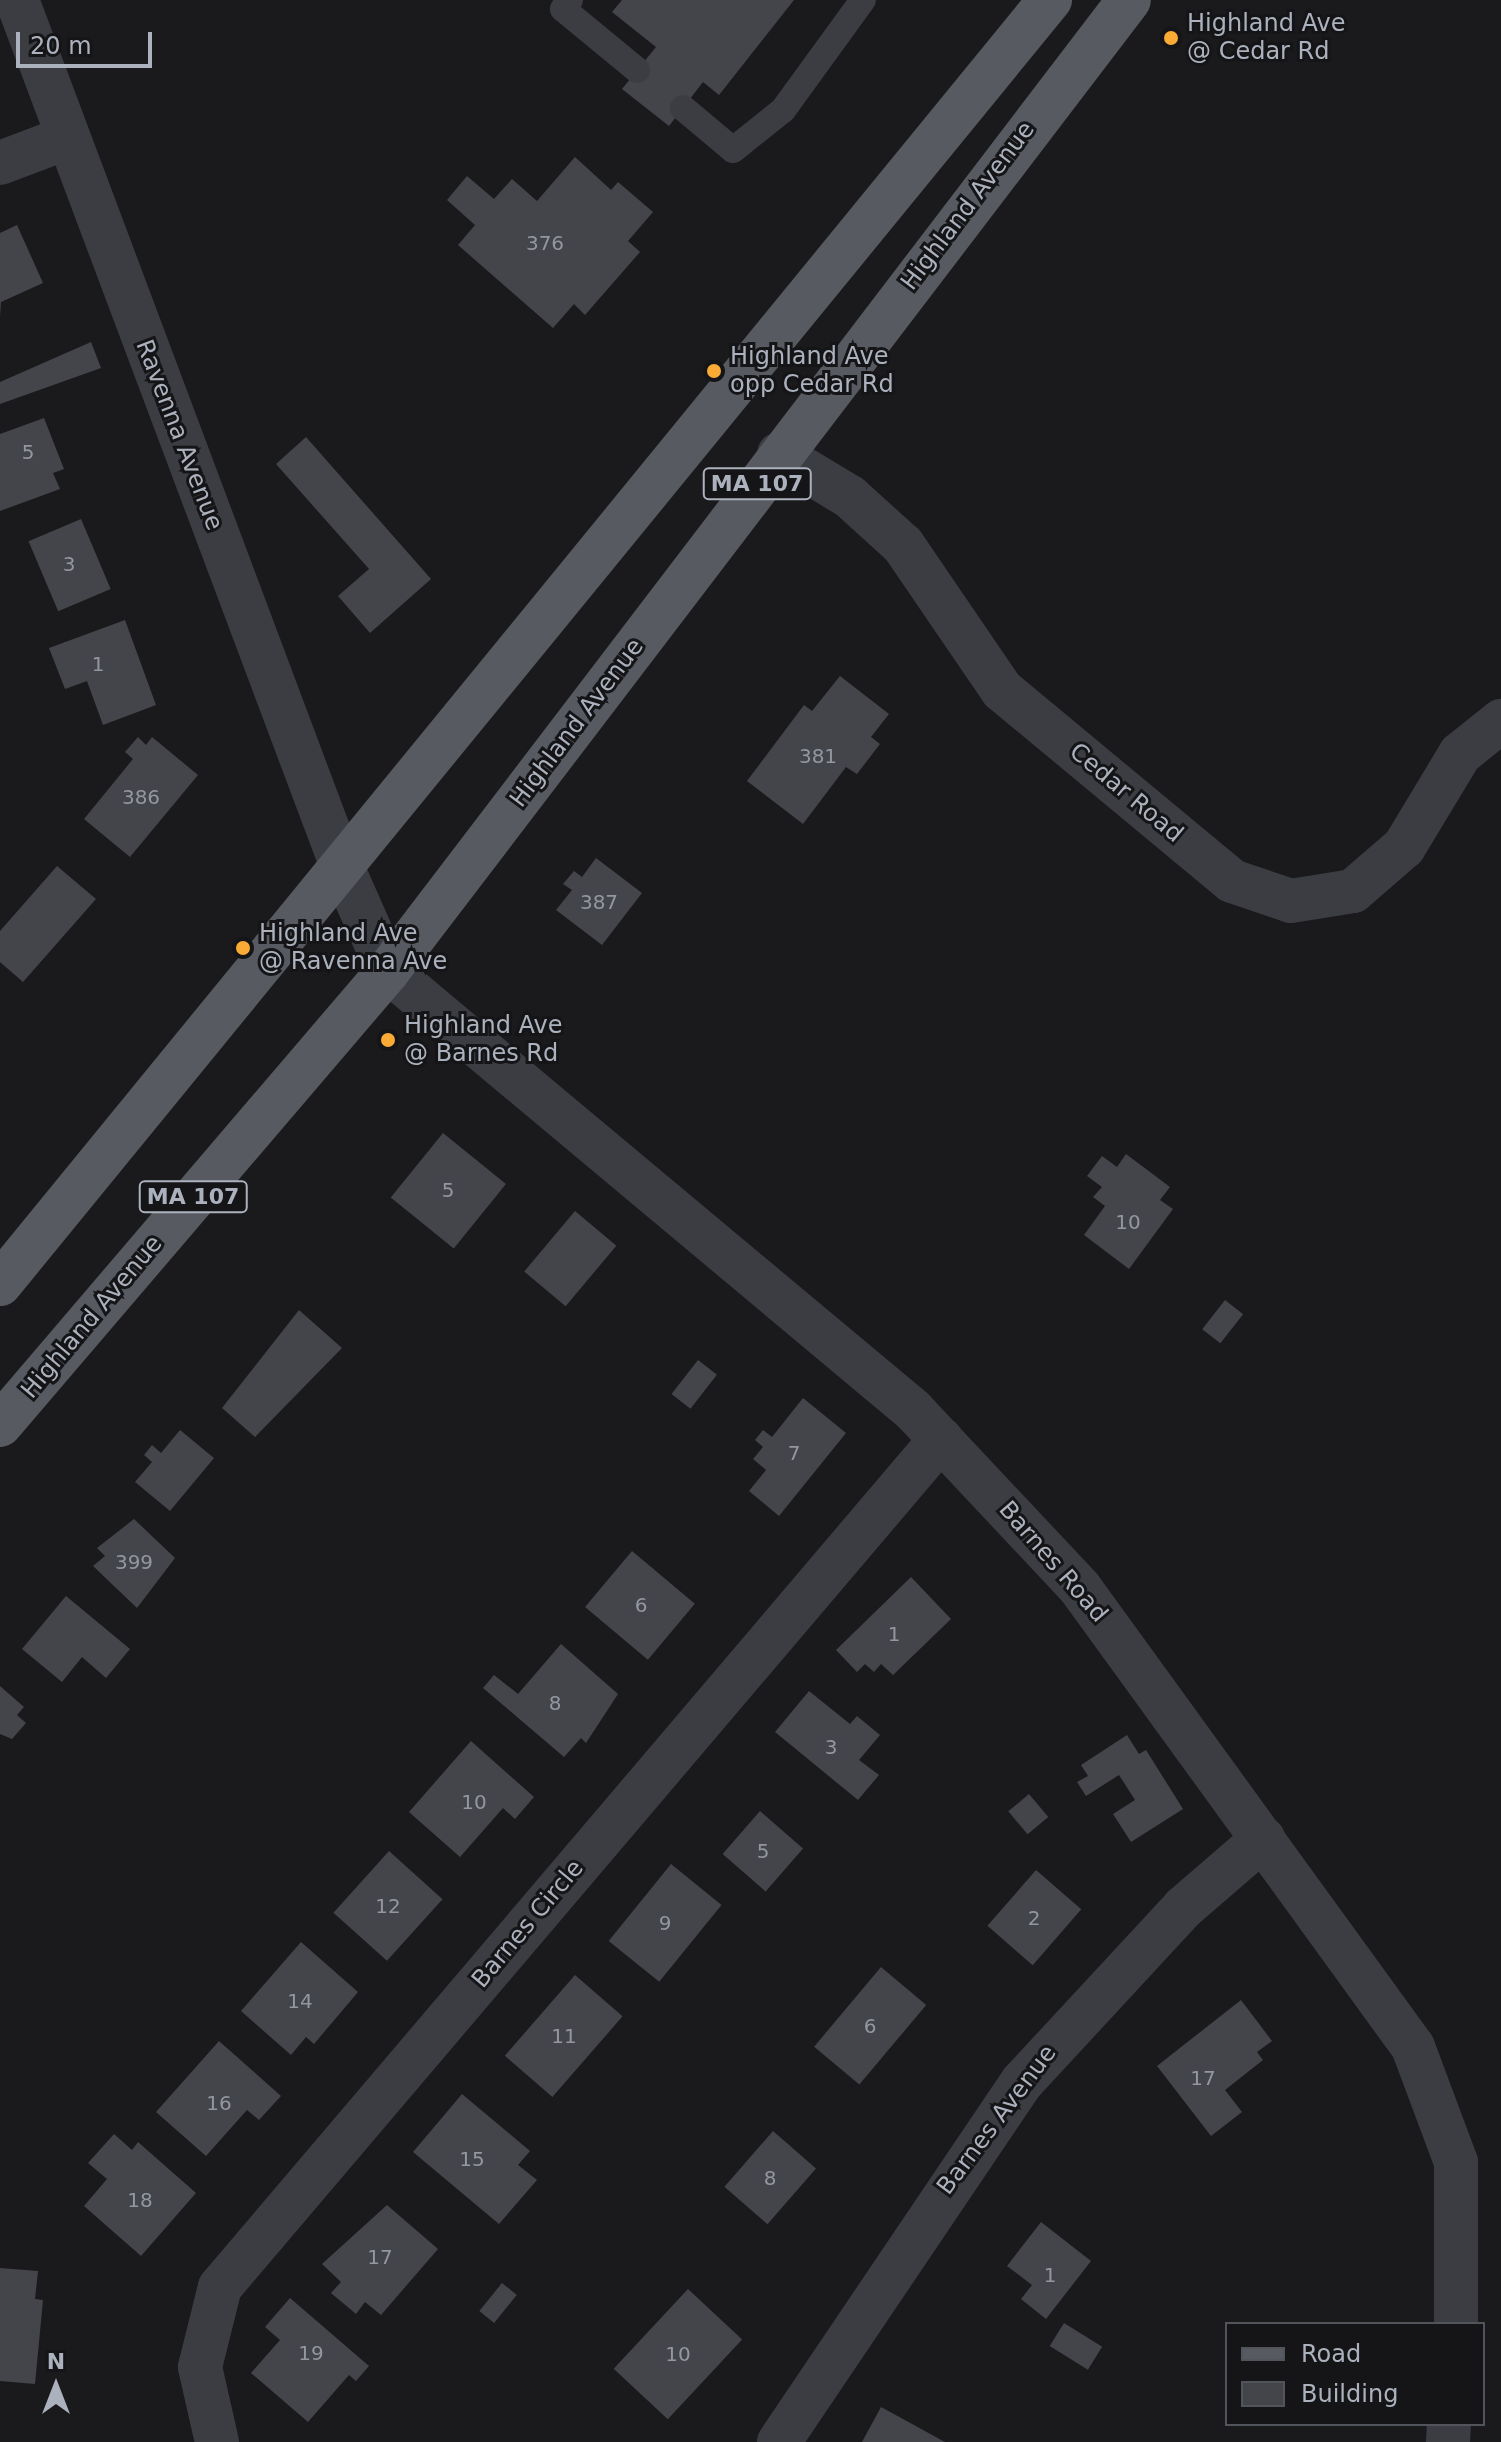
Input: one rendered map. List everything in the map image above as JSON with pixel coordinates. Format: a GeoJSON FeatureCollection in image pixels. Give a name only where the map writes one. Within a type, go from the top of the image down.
{"type":"FeatureCollection","features":[{"type":"Feature","properties":{"kind":"main road","name":"MA 107"},"geometry":{"type":"LineString","coordinates":[[0,1284],[343,869],[1050,0]]}},
{"type":"Feature","properties":{"kind":"main road","name":"Highland Avenue"},"geometry":{"type":"LineString","coordinates":[[0,1425],[388,971],[779,454],[1129,0]]}},
{"type":"Feature","properties":{"kind":"street","name":"Ravenna Avenue"},"geometry":{"type":"LineString","coordinates":[[17,0],[66,138],[343,869],[388,971]]}},
{"type":"Feature","properties":{"kind":"street"},"geometry":{"type":"LineString","coordinates":[[0,163],[66,138]]}},
{"type":"Feature","properties":{"kind":"street","name":"Cedar Road"},"geometry":{"type":"LineString","coordinates":[[779,454],[850,497],[903,545],[1002,690],[1232,881],[1291,901],[1353,891],[1404,847],[1460,754],[1501,721]]}},
{"type":"Feature","properties":{"kind":"street","name":"Barnes Road"},"geometry":{"type":"LineString","coordinates":[[388,971],[941,1439],[1080,1588],[1413,2047],[1434,2092],[1462,2207],[1456,2322]]}},
{"type":"Feature","properties":{"kind":"street","name":"Barnes Circle"},"geometry":{"type":"LineString","coordinates":[[217,2442],[200,2367],[220,2287],[941,1439]]}},
{"type":"Feature","properties":{"kind":"street","name":"Barnes Avenue"},"geometry":{"type":"LineString","coordinates":[[779,2442],[1022,2082],[1183,1908],[1263,1839]]}},
{"type":"Feature","properties":{"kind":"lane"},"geometry":{"type":"LineString","coordinates":[[570,0],[563,9],[637,70]]}},
{"type":"Feature","properties":{"kind":"lane"},"geometry":{"type":"LineString","coordinates":[[683,108],[733,150],[783,110],[863,0]]}},
{"type":"Feature","properties":{"kind":"building"},"geometry":{"type":"Polygon","coordinates":[[[622,0],[794,0],[719,95],[703,82],[669,126],[622,89],[656,47],[612,12],[622,0]]]}},
{"type":"Feature","properties":{"kind":"building"},"geometry":{"type":"Polygon","coordinates":[[[575,157],[611,190],[618,182],[653,212],[628,241],[640,252],[585,315],[574,304],[553,328],[458,245],[475,225],[447,200],[467,176],[494,199],[512,179],[537,201],[575,157]]]}},
{"type":"Feature","properties":{"kind":"building"},"geometry":{"type":"Polygon","coordinates":[[[17,225],[43,283],[1,302],[0,317],[0,233],[17,225]]]}},
{"type":"Feature","properties":{"kind":"building"},"geometry":{"type":"Polygon","coordinates":[[[91,342],[101,368],[0,404],[0,382],[91,342]]]}},
{"type":"Feature","properties":{"kind":"building"},"geometry":{"type":"Polygon","coordinates":[[[44,418],[64,469],[53,473],[60,489],[0,511],[0,434],[44,418]]]}},
{"type":"Feature","properties":{"kind":"building"},"geometry":{"type":"Polygon","coordinates":[[[306,437],[431,579],[370,633],[338,596],[369,569],[276,464],[306,437]]]}},
{"type":"Feature","properties":{"kind":"building"},"geometry":{"type":"Polygon","coordinates":[[[81,519],[111,589],[58,611],[29,541],[81,519]]]}},
{"type":"Feature","properties":{"kind":"building"},"geometry":{"type":"Polygon","coordinates":[[[125,620],[156,705],[103,725],[87,681],[65,689],[49,648],[125,620]]]}},
{"type":"Feature","properties":{"kind":"building"},"geometry":{"type":"Polygon","coordinates":[[[840,676],[889,714],[871,737],[880,744],[857,774],[846,767],[803,824],[747,781],[804,705],[812,711],[840,676]]]}},
{"type":"Feature","properties":{"kind":"building"},"geometry":{"type":"Polygon","coordinates":[[[138,737],[146,745],[152,737],[198,775],[130,857],[84,819],[133,759],[125,752],[138,737]]]}},
{"type":"Feature","properties":{"kind":"building"},"geometry":{"type":"Polygon","coordinates":[[[596,858],[642,893],[602,945],[556,910],[572,890],[563,884],[574,871],[582,877],[596,858]]]}},
{"type":"Feature","properties":{"kind":"building"},"geometry":{"type":"Polygon","coordinates":[[[57,866],[96,899],[23,982],[0,962],[0,931],[57,866]]]}},
{"type":"Feature","properties":{"kind":"building"},"geometry":{"type":"Polygon","coordinates":[[[443,1133],[506,1184],[454,1248],[391,1198],[443,1133]]]}},
{"type":"Feature","properties":{"kind":"building"},"geometry":{"type":"Polygon","coordinates":[[[1126,1154],[1170,1187],[1160,1200],[1173,1209],[1129,1269],[1084,1235],[1105,1206],[1093,1197],[1102,1187],[1087,1176],[1102,1156],[1117,1167],[1126,1154]]]}},
{"type":"Feature","properties":{"kind":"building"},"geometry":{"type":"Polygon","coordinates":[[[575,1211],[616,1246],[566,1306],[524,1272],[575,1211]]]}},
{"type":"Feature","properties":{"kind":"building"},"geometry":{"type":"Polygon","coordinates":[[[1225,1300],[1243,1314],[1220,1343],[1202,1329],[1225,1300]]]}},
{"type":"Feature","properties":{"kind":"building"},"geometry":{"type":"Polygon","coordinates":[[[299,1310],[342,1348],[255,1437],[222,1408],[299,1310]]]}},
{"type":"Feature","properties":{"kind":"building"},"geometry":{"type":"Polygon","coordinates":[[[698,1360],[717,1375],[690,1409],[672,1394],[698,1360]]]}},
{"type":"Feature","properties":{"kind":"building"},"geometry":{"type":"Polygon","coordinates":[[[803,1398],[846,1433],[779,1516],[749,1491],[766,1470],[753,1459],[763,1447],[755,1440],[763,1430],[772,1437],[803,1398]]]}},
{"type":"Feature","properties":{"kind":"building"},"geometry":{"type":"Polygon","coordinates":[[[180,1430],[214,1458],[170,1511],[135,1482],[152,1462],[144,1455],[152,1445],[161,1453],[180,1430]]]}},
{"type":"Feature","properties":{"kind":"building"},"geometry":{"type":"Polygon","coordinates":[[[134,1519],[175,1558],[137,1608],[93,1566],[105,1556],[97,1548],[134,1519]]]}},
{"type":"Feature","properties":{"kind":"building"},"geometry":{"type":"Polygon","coordinates":[[[632,1551],[695,1604],[648,1660],[585,1607],[632,1551]]]}},
{"type":"Feature","properties":{"kind":"building"},"geometry":{"type":"Polygon","coordinates":[[[911,1577],[951,1619],[893,1675],[881,1664],[874,1672],[865,1664],[857,1672],[836,1650],[911,1577]]]}},
{"type":"Feature","properties":{"kind":"building"},"geometry":{"type":"Polygon","coordinates":[[[66,1596],[130,1649],[106,1678],[82,1657],[62,1682],[22,1649],[66,1596]]]}},
{"type":"Feature","properties":{"kind":"building"},"geometry":{"type":"Polygon","coordinates":[[[561,1644],[618,1694],[586,1743],[581,1738],[564,1757],[483,1688],[494,1675],[518,1694],[561,1644]]]}},
{"type":"Feature","properties":{"kind":"building"},"geometry":{"type":"Polygon","coordinates":[[[0,1686],[24,1707],[17,1715],[26,1723],[12,1739],[0,1734],[0,1686]]]}},
{"type":"Feature","properties":{"kind":"building"},"geometry":{"type":"Polygon","coordinates":[[[809,1691],[850,1724],[857,1716],[880,1735],[859,1760],[879,1775],[858,1800],[775,1732],[809,1691]]]}},
{"type":"Feature","properties":{"kind":"building"},"geometry":{"type":"Polygon","coordinates":[[[1127,1735],[1139,1754],[1146,1750],[1183,1809],[1131,1842],[1113,1814],[1135,1800],[1119,1775],[1086,1796],[1077,1782],[1088,1776],[1081,1765],[1127,1735]]]}},
{"type":"Feature","properties":{"kind":"building"},"geometry":{"type":"Polygon","coordinates":[[[471,1741],[534,1797],[515,1819],[503,1808],[460,1857],[409,1812],[471,1741]]]}},
{"type":"Feature","properties":{"kind":"building"},"geometry":{"type":"Polygon","coordinates":[[[1029,1794],[1048,1817],[1028,1834],[1008,1811],[1029,1794]]]}},
{"type":"Feature","properties":{"kind":"building"},"geometry":{"type":"Polygon","coordinates":[[[760,1811],[803,1848],[766,1891],[723,1854],[760,1811]]]}},
{"type":"Feature","properties":{"kind":"building"},"geometry":{"type":"Polygon","coordinates":[[[389,1851],[443,1899],[387,1961],[333,1913],[389,1851]]]}},
{"type":"Feature","properties":{"kind":"building"},"geometry":{"type":"Polygon","coordinates":[[[671,1864],[722,1905],[659,1982],[609,1941],[671,1864]]]}},
{"type":"Feature","properties":{"kind":"building"},"geometry":{"type":"Polygon","coordinates":[[[1036,1870],[1081,1909],[1033,1965],[987,1926],[1036,1870]]]}},
{"type":"Feature","properties":{"kind":"building"},"geometry":{"type":"Polygon","coordinates":[[[301,1942],[358,1992],[314,2044],[306,2037],[291,2055],[241,2011],[301,1942]]]}},
{"type":"Feature","properties":{"kind":"building"},"geometry":{"type":"Polygon","coordinates":[[[881,1967],[926,2005],[859,2085],[814,2047],[881,1967]]]}},
{"type":"Feature","properties":{"kind":"building"},"geometry":{"type":"Polygon","coordinates":[[[575,1975],[623,2016],[552,2097],[505,2056],[575,1975]]]}},
{"type":"Feature","properties":{"kind":"building"},"geometry":{"type":"Polygon","coordinates":[[[1241,2000],[1272,2041],[1257,2052],[1263,2060],[1225,2090],[1242,2112],[1211,2136],[1157,2066],[1241,2000]]]}},
{"type":"Feature","properties":{"kind":"building"},"geometry":{"type":"Polygon","coordinates":[[[219,2041],[281,2096],[259,2120],[247,2110],[206,2156],[156,2112],[219,2041]]]}},
{"type":"Feature","properties":{"kind":"building"},"geometry":{"type":"Polygon","coordinates":[[[462,2094],[530,2151],[518,2165],[537,2180],[499,2224],[413,2152],[462,2094]]]}},
{"type":"Feature","properties":{"kind":"building"},"geometry":{"type":"Polygon","coordinates":[[[773,2131],[816,2168],[767,2224],[724,2187],[773,2131]]]}},
{"type":"Feature","properties":{"kind":"building"},"geometry":{"type":"Polygon","coordinates":[[[114,2134],[132,2150],[138,2142],[196,2193],[141,2256],[84,2206],[107,2179],[88,2163],[114,2134]]]}},
{"type":"Feature","properties":{"kind":"building"},"geometry":{"type":"Polygon","coordinates":[[[387,2205],[438,2249],[381,2315],[365,2302],[356,2314],[331,2293],[341,2282],[322,2264],[387,2205]]]}},
{"type":"Feature","properties":{"kind":"building"},"geometry":{"type":"Polygon","coordinates":[[[1041,2222],[1091,2261],[1046,2319],[1021,2299],[1032,2285],[1007,2266],[1041,2222]]]}},
{"type":"Feature","properties":{"kind":"building"},"geometry":{"type":"Polygon","coordinates":[[[0,2268],[38,2271],[35,2299],[43,2300],[35,2384],[0,2381],[0,2268]]]}},
{"type":"Feature","properties":{"kind":"building"},"geometry":{"type":"Polygon","coordinates":[[[502,2283],[517,2295],[494,2323],[479,2311],[502,2283]]]}},
{"type":"Feature","properties":{"kind":"building"},"geometry":{"type":"Polygon","coordinates":[[[688,2289],[742,2339],[668,2419],[614,2369],[688,2289]]]}},
{"type":"Feature","properties":{"kind":"building"},"geometry":{"type":"Polygon","coordinates":[[[290,2298],[369,2366],[356,2381],[349,2375],[308,2422],[251,2373],[280,2340],[265,2327],[290,2298]]]}},
{"type":"Feature","properties":{"kind":"building"},"geometry":{"type":"Polygon","coordinates":[[[1064,2323],[1102,2347],[1088,2370],[1050,2346],[1064,2323]]]}},
{"type":"Feature","properties":{"kind":"building"},"geometry":{"type":"Polygon","coordinates":[[[881,2407],[945,2442],[862,2442],[881,2407]]]}},
{"type":"Feature","properties":{"kind":"place","name":"Highland Ave @ Cedar Rd"},"geometry":{"type":"Point","coordinates":[1171,38]}},
{"type":"Feature","properties":{"kind":"place","name":"Highland Ave opp Cedar Rd"},"geometry":{"type":"Point","coordinates":[714,371]}},
{"type":"Feature","properties":{"kind":"place","name":"Highland Ave @ Ravenna Ave"},"geometry":{"type":"Point","coordinates":[243,948]}},
{"type":"Feature","properties":{"kind":"place","name":"Highland Ave @ Barnes Rd"},"geometry":{"type":"Point","coordinates":[388,1040]}}]}
